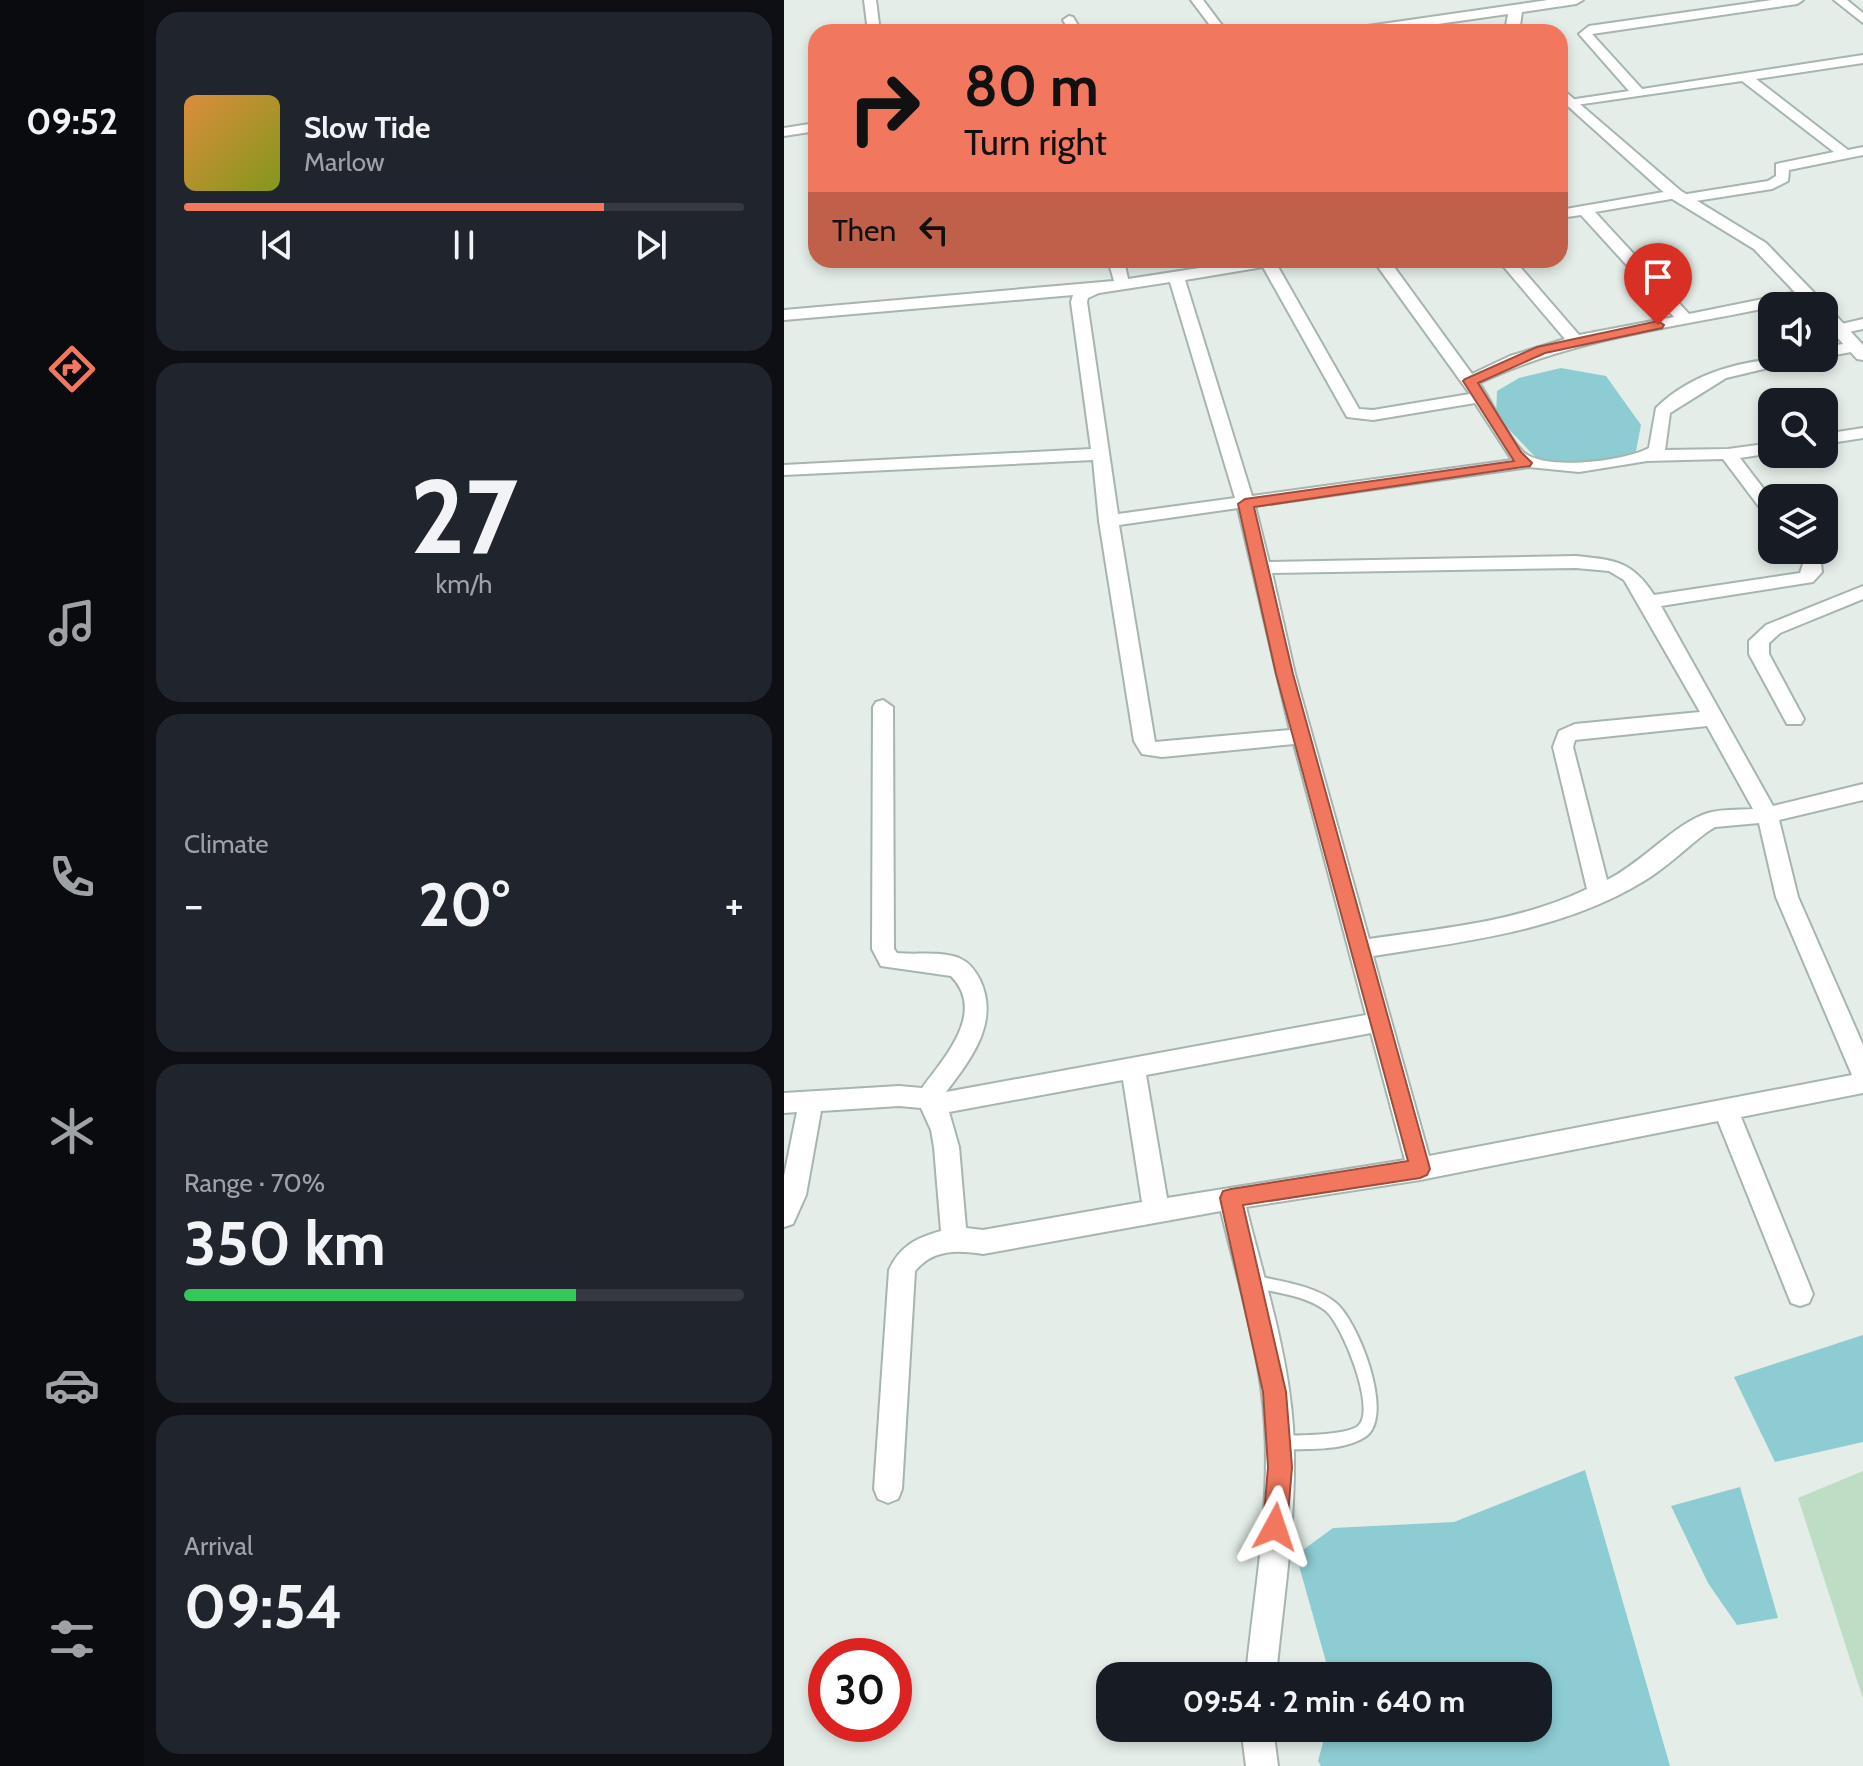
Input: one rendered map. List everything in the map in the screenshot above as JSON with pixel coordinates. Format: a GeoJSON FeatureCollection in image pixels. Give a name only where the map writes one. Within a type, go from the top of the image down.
{"type":"FeatureCollection","features":[{"type":"Feature","properties":{"kind":"street"},"geometry":{"type":"LineString","coordinates":[[870,0],[873,24]]}},
{"type":"Feature","properties":{"kind":"street"},"geometry":{"type":"LineString","coordinates":[[1197,0],[1215,24]]}},
{"type":"Feature","properties":{"kind":"street"},"geometry":{"type":"LineString","coordinates":[[1421,24],[1512,4],[1576,0]]}},
{"type":"Feature","properties":{"kind":"street"},"geometry":{"type":"LineString","coordinates":[[1639,93],[1590,42],[1585,34],[1589,30],[1797,0]]}},
{"type":"Feature","properties":{"kind":"street"},"geometry":{"type":"LineString","coordinates":[[1841,0],[1863,2]]}},
{"type":"Feature","properties":{"kind":"street"},"geometry":{"type":"LineString","coordinates":[[1841,0],[1863,19]]}},
{"type":"Feature","properties":{"kind":"street"},"geometry":{"type":"LineString","coordinates":[[1568,100],[1639,93],[1863,59]]}},
{"type":"Feature","properties":{"kind":"street"},"geometry":{"type":"LineString","coordinates":[[1842,62],[1863,79]]}},
{"type":"Feature","properties":{"kind":"street"},"geometry":{"type":"LineString","coordinates":[[1743,76],[1845,154]]}},
{"type":"Feature","properties":{"kind":"street"},"geometry":{"type":"LineString","coordinates":[[1568,102],[1679,196],[1760,246],[1804,292]]}},
{"type":"Feature","properties":{"kind":"street"},"geometry":{"type":"LineString","coordinates":[[784,132],[808,128]]}},
{"type":"Feature","properties":{"kind":"street"},"geometry":{"type":"LineString","coordinates":[[1568,212],[1772,185],[1783,178],[1781,167],[1863,151]]}},
{"type":"Feature","properties":{"kind":"street"},"geometry":{"type":"LineString","coordinates":[[1584,209],[1685,319]]}},
{"type":"Feature","properties":{"kind":"street"},"geometry":{"type":"LineString","coordinates":[[1118,268],[1122,284]]}},
{"type":"Feature","properties":{"kind":"street"},"geometry":{"type":"LineString","coordinates":[[784,315],[1095,289],[1176,276],[1205,268]]}},
{"type":"Feature","properties":{"kind":"street"},"geometry":{"type":"LineString","coordinates":[[1278,268],[1353,413],[1373,415],[1481,397]]}},
{"type":"Feature","properties":{"kind":"street"},"geometry":{"type":"LineString","coordinates":[[1387,268],[1470,381],[1516,455],[1525,463]]}},
{"type":"Feature","properties":{"kind":"street"},"geometry":{"type":"LineString","coordinates":[[1513,268],[1575,341]]}},
{"type":"Feature","properties":{"kind":"street"},"geometry":{"type":"LineString","coordinates":[[1176,276],[1245,504],[1302,736],[1420,1169]]}},
{"type":"Feature","properties":{"kind":"street"},"geometry":{"type":"LineString","coordinates":[[1095,289],[1081,295],[1079,302],[1108,521],[1144,741],[1149,749],[1302,736]]}},
{"type":"Feature","properties":{"kind":"street"},"geometry":{"type":"LineString","coordinates":[[1470,381],[1516,359],[1575,341],[1758,308]]}},
{"type":"Feature","properties":{"kind":"street"},"geometry":{"type":"LineString","coordinates":[[1839,329],[1863,324]]}},
{"type":"Feature","properties":{"kind":"street"},"geometry":{"type":"LineString","coordinates":[[1839,329],[1859,351]]}},
{"type":"Feature","properties":{"kind":"street"},"geometry":{"type":"LineString","coordinates":[[1838,352],[1859,351]]}},
{"type":"Feature","properties":{"kind":"street"},"geometry":{"type":"LineString","coordinates":[[1647,456],[1657,450],[1662,412],[1669,405],[1721,374],[1758,366]]}},
{"type":"Feature","properties":{"kind":"street"},"geometry":{"type":"LineString","coordinates":[[1838,437],[1863,433]]}},
{"type":"Feature","properties":{"kind":"street"},"geometry":{"type":"LineString","coordinates":[[1108,521],[1525,463],[1564,467],[1647,456],[1728,454],[1758,450]]}},
{"type":"Feature","properties":{"kind":"street"},"geometry":{"type":"LineString","coordinates":[[784,470],[1101,454]]}},
{"type":"Feature","properties":{"kind":"street"},"geometry":{"type":"LineString","coordinates":[[1728,454],[1758,494]]}},
{"type":"Feature","properties":{"kind":"street"},"geometry":{"type":"LineString","coordinates":[[1260,568],[1378,563],[1576,562],[1613,566],[1631,576],[1649,602],[1767,815],[1787,897],[1863,1073]]}},
{"type":"Feature","properties":{"kind":"street"},"geometry":{"type":"LineString","coordinates":[[1649,602],[1806,578],[1813,572],[1812,564]]}},
{"type":"Feature","properties":{"kind":"street"},"geometry":{"type":"LineString","coordinates":[[1794,719],[1759,654],[1759,641],[1773,629],[1863,592]]}},
{"type":"Feature","properties":{"kind":"street"},"geometry":{"type":"LineString","coordinates":[[883,707],[883,949],[889,960],[903,964],[950,965],[960,969],[968,978],[975,995],[974,1030],[931,1102]]}},
{"type":"Feature","properties":{"kind":"street"},"geometry":{"type":"LineString","coordinates":[[1600,895],[1563,747],[1566,736],[1575,731],[1715,718]]}},
{"type":"Feature","properties":{"kind":"street"},"geometry":{"type":"LineString","coordinates":[[1360,949],[1531,921],[1600,895],[1637,875],[1699,826],[1712,820],[1767,815],[1863,792]]}},
{"type":"Feature","properties":{"kind":"street"},"geometry":{"type":"LineString","coordinates":[[784,1103],[899,1096],[931,1102],[1380,1022]]}},
{"type":"Feature","properties":{"kind":"street"},"geometry":{"type":"LineString","coordinates":[[1133,1068],[1156,1211]]}},
{"type":"Feature","properties":{"kind":"street"},"geometry":{"type":"LineString","coordinates":[[888,1489],[898,1297],[902,1270],[908,1256],[920,1248],[956,1238],[983,1242],[1231,1198],[1420,1169],[1863,1083]]}},
{"type":"Feature","properties":{"kind":"street"},"geometry":{"type":"LineString","coordinates":[[784,1216],[793,1195],[811,1101]]}},
{"type":"Feature","properties":{"kind":"street"},"geometry":{"type":"LineString","coordinates":[[931,1102],[942,1116],[949,1220],[956,1238]]}},
{"type":"Feature","properties":{"kind":"street"},"geometry":{"type":"LineString","coordinates":[[1725,1108],[1800,1294]]}},
{"type":"Feature","properties":{"kind":"street"},"geometry":{"type":"LineString","coordinates":[[1231,1198],[1275,1392],[1279,1443],[1280,1467],[1262,1662]]}},
{"type":"Feature","properties":{"kind":"street"},"geometry":{"type":"LineString","coordinates":[[1259,1742],[1262,1766]]}},
{"type":"Feature","properties":{"kind":"lane"},"geometry":{"type":"LineString","coordinates":[[1250,1280],[1321,1302],[1341,1316],[1350,1332],[1372,1404],[1371,1420],[1363,1431],[1344,1438],[1279,1443]]}},
{"type":"Feature","properties":{"kind":"green space"},"geometry":{"type":"Polygon","coordinates":[[[1863,1471],[1863,1699],[1798,1498],[1863,1471]]]}},
{"type":"Feature","properties":{"kind":"water"},"geometry":{"type":"Polygon","coordinates":[[[1561,368],[1606,376],[1641,425],[1635,456],[1543,465],[1496,416],[1497,391],[1519,378],[1561,368]]]}},
{"type":"Feature","properties":{"kind":"water"},"geometry":{"type":"Polygon","coordinates":[[[1863,1335],[1863,1442],[1775,1462],[1734,1377],[1863,1335]]]}},
{"type":"Feature","properties":{"kind":"water"},"geometry":{"type":"Polygon","coordinates":[[[1585,1470],[1670,1766],[1321,1766],[1318,1761],[1323,1742],[1552,1742],[1552,1662],[1326,1662],[1296,1555],[1333,1528],[1454,1522],[1585,1470]]]}},
{"type":"Feature","properties":{"kind":"water"},"geometry":{"type":"Polygon","coordinates":[[[1740,1487],[1778,1618],[1737,1625],[1708,1583],[1671,1506],[1740,1487]]]}},
{"type":"Feature","properties":{"kind":"route"},"geometry":{"type":"LineString","coordinates":[[1275,1527],[1280,1467],[1275,1392],[1231,1198],[1420,1169],[1285,674],[1245,504],[1525,463],[1516,455],[1470,381],[1541,350],[1658,325]]}}]}
